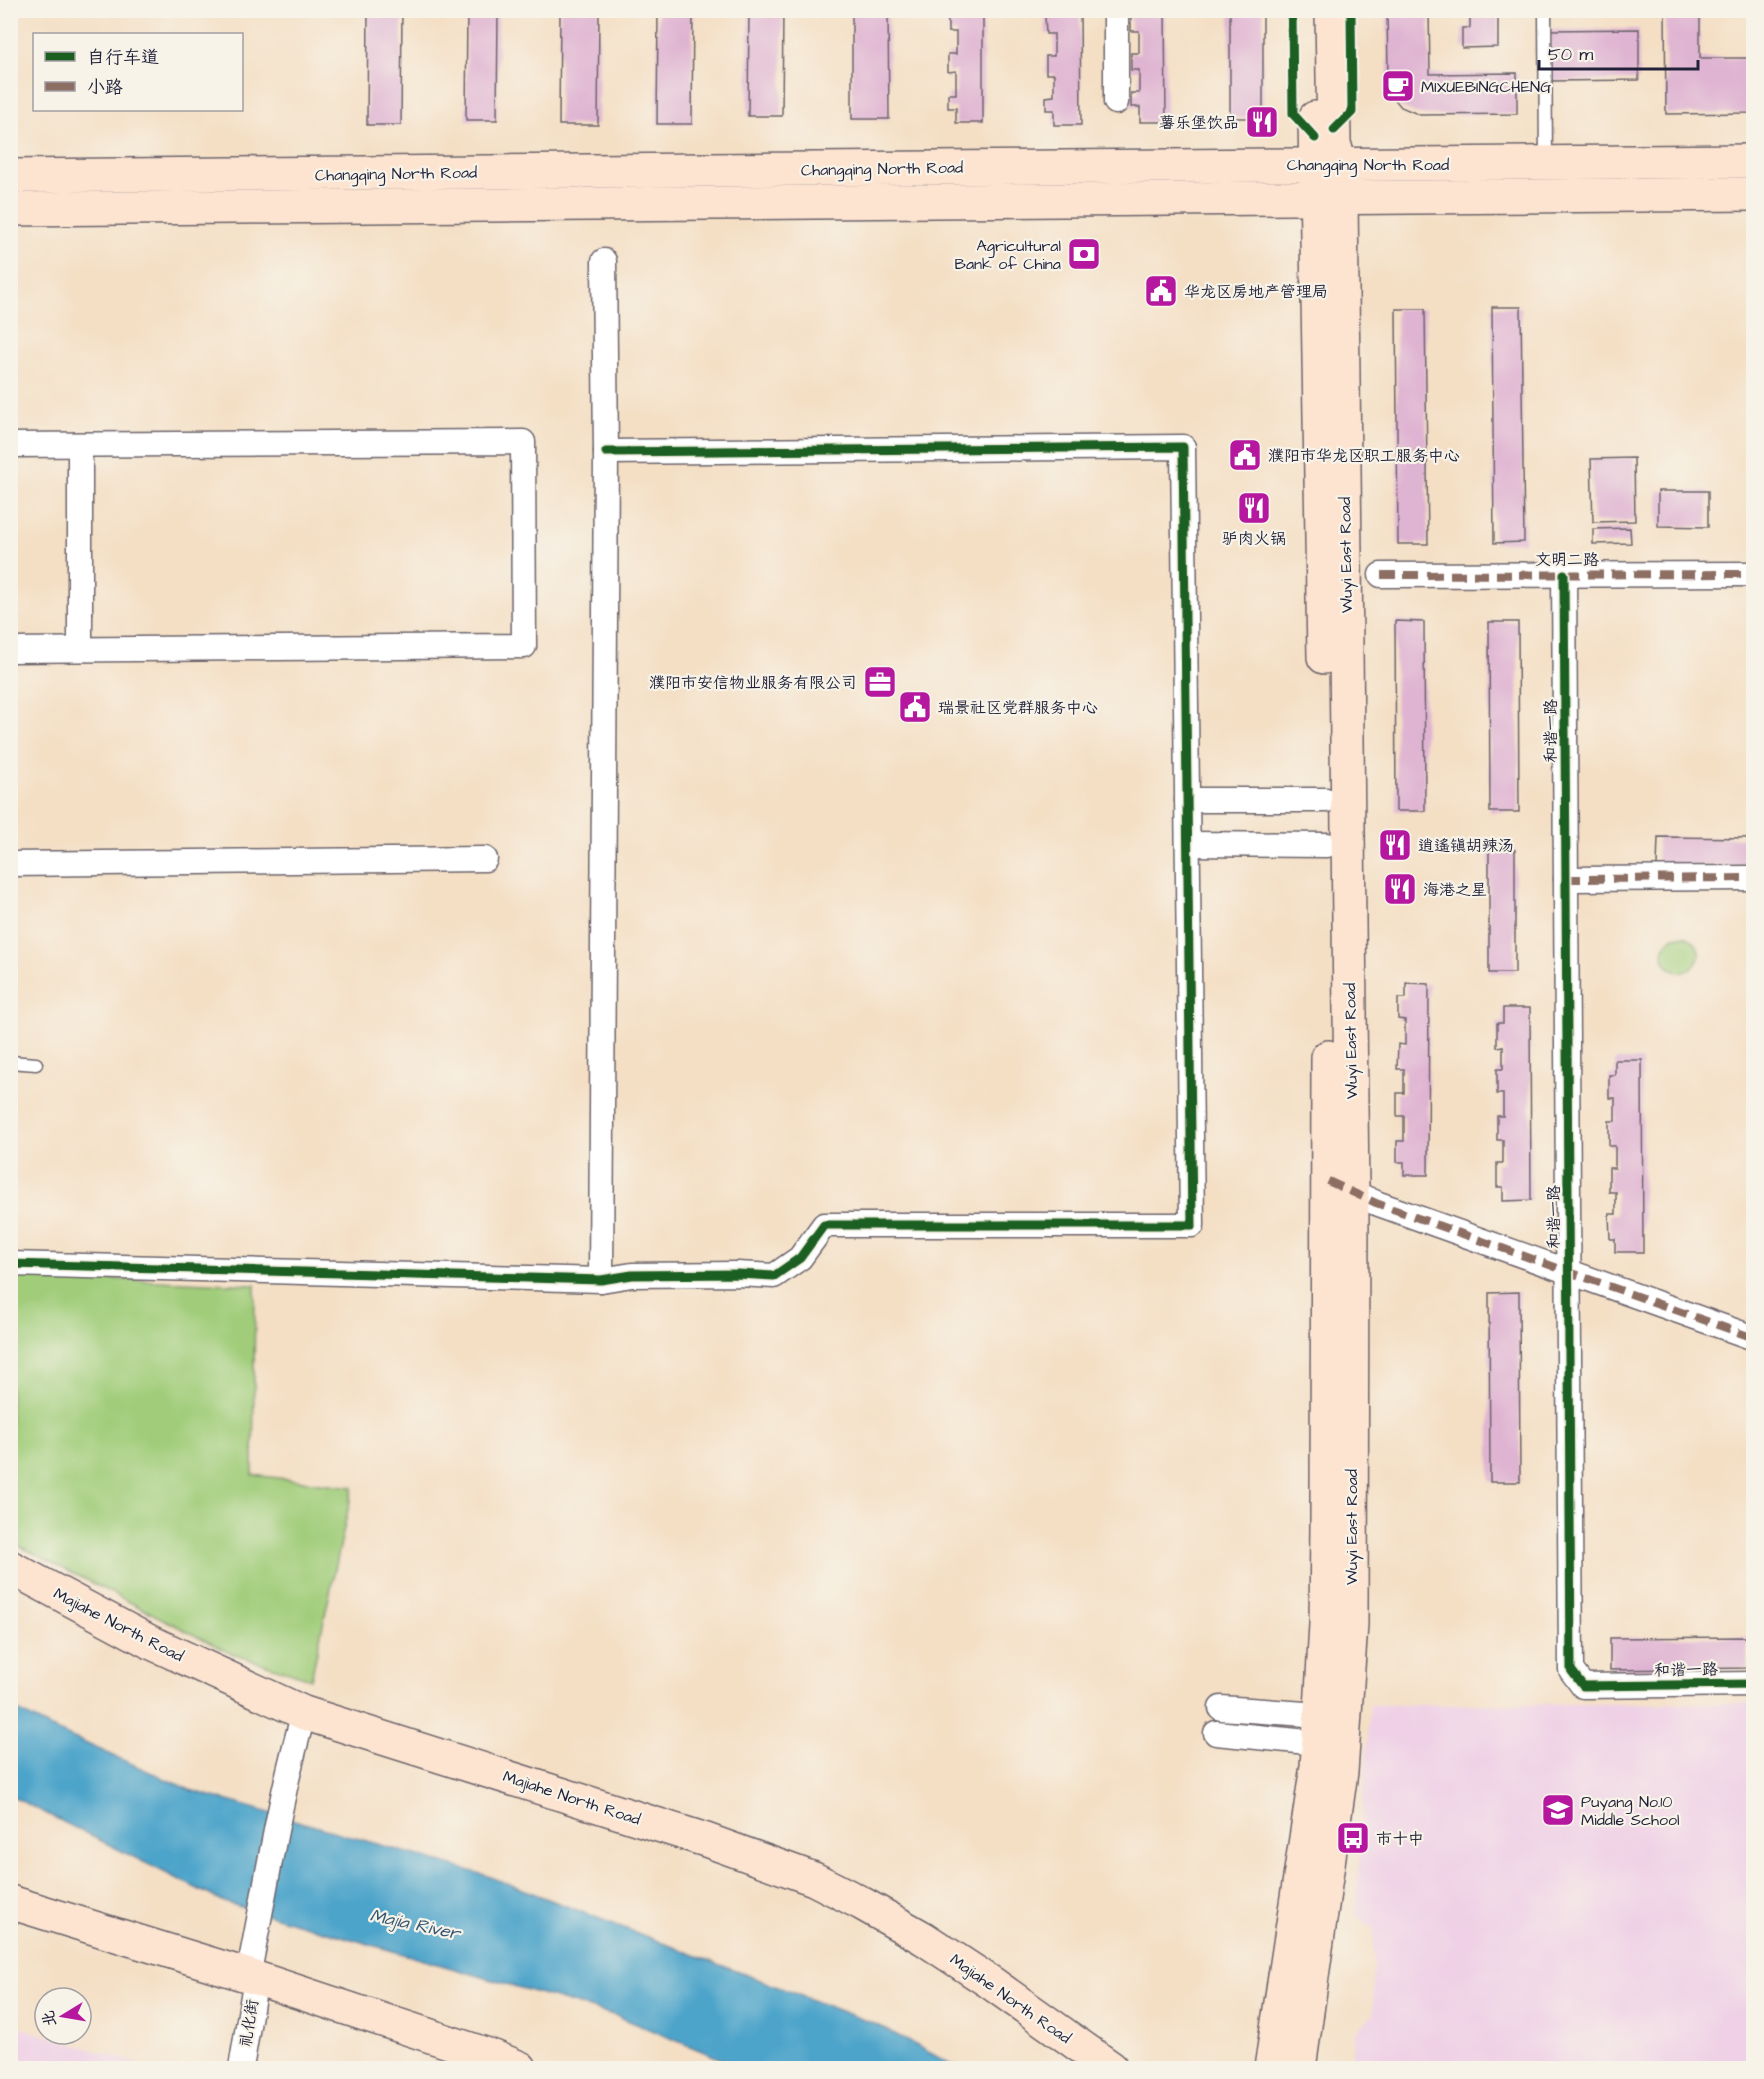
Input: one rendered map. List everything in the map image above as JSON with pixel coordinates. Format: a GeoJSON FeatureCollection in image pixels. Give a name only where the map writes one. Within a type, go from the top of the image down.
{"type":"FeatureCollection","features":[{"type":"Feature","properties":{"kind":"street"},"geometry":{"type":"LineString","coordinates":[[1116,10],[1116,102]]}},
{"type":"Feature","properties":{"kind":"street","name":"Wuyi East Road"},"geometry":{"type":"LineString","coordinates":[[1271,2068],[1315,1777],[1319,1729],[1326,1624],[1340,1186],[1329,198],[1314,10]]}},
{"type":"Feature","properties":{"kind":"street","name":"Wuyi East Road"},"geometry":{"type":"LineString","coordinates":[[1328,164],[1334,143],[1332,10]]}},
{"type":"Feature","properties":{"kind":"street","name":"Changqing North Road"},"geometry":{"type":"LineString","coordinates":[[10,176],[1754,161]]}},
{"type":"Feature","properties":{"kind":"street","name":"Changqing North Road"},"geometry":{"type":"LineString","coordinates":[[10,209],[1754,194]]}},
{"type":"Feature","properties":{"kind":"street","name":"Wuyi East Road"},"geometry":{"type":"LineString","coordinates":[[1299,2068],[1341,1772],[1351,1624],[1340,1186],[1326,800],[1329,198]]}},
{"type":"Feature","properties":{"kind":"street"},"geometry":{"type":"LineString","coordinates":[[601,1280],[606,452],[604,261]]}},
{"type":"Feature","properties":{"kind":"street"},"geometry":{"type":"LineString","coordinates":[[10,445],[523,442],[524,634],[524,646],[10,650]]}},
{"type":"Feature","properties":{"kind":"street"},"geometry":{"type":"LineString","coordinates":[[80,446],[80,649]]}},
{"type":"Feature","properties":{"kind":"street"},"geometry":{"type":"LineString","coordinates":[[10,1264],[601,1280],[633,1275],[774,1276],[800,1258],[824,1225],[1192,1225],[1183,447],[606,452]]}},
{"type":"Feature","properties":{"kind":"street","name":"和谐一路"},"geometry":{"type":"LineString","coordinates":[[1564,574],[1571,1670],[1582,1686],[1754,1684]]}},
{"type":"Feature","properties":{"kind":"street","name":"文明二路"},"geometry":{"type":"LineString","coordinates":[[1381,575],[1754,574]]}},
{"type":"Feature","properties":{"kind":"street"},"geometry":{"type":"LineString","coordinates":[[1187,800],[1326,800]]}},
{"type":"Feature","properties":{"kind":"street"},"geometry":{"type":"LineString","coordinates":[[1188,844],[1327,845]]}},
{"type":"Feature","properties":{"kind":"street"},"geometry":{"type":"LineString","coordinates":[[10,864],[485,859]]}},
{"type":"Feature","properties":{"kind":"street"},"geometry":{"type":"LineString","coordinates":[[1566,879],[1754,878]]}},
{"type":"Feature","properties":{"kind":"street"},"geometry":{"type":"LineString","coordinates":[[1340,1186],[1387,1207],[1754,1338]]}},
{"type":"Feature","properties":{"kind":"street","name":"Majiahe North Road"},"geometry":{"type":"LineString","coordinates":[[10,1567],[150,1642],[304,1713],[706,1840],[814,1879],[923,1938],[990,1982],[1111,2068]]}},
{"type":"Feature","properties":{"kind":"street"},"geometry":{"type":"LineString","coordinates":[[1221,1708],[1319,1729]]}},
{"type":"Feature","properties":{"kind":"street","name":"礼化街"},"geometry":{"type":"LineString","coordinates":[[241,2068],[256,1936],[290,1760],[304,1713]]}},
{"type":"Feature","properties":{"kind":"street"},"geometry":{"type":"LineString","coordinates":[[1216,1734],[1319,1729]]}},
{"type":"Feature","properties":{"kind":"street"},"geometry":{"type":"LineString","coordinates":[[10,1902],[252,1977],[494,2057],[520,2068]]}},
{"type":"Feature","properties":{"kind":"lane"},"geometry":{"type":"LineString","coordinates":[[1545,10],[1546,163]]}},
{"type":"Feature","properties":{"kind":"lane"},"geometry":{"type":"LineString","coordinates":[[10,1062],[36,1064]]}},
{"type":"Feature","properties":{"kind":"shaded area","name":"Puyang No.10 Middle School"},"geometry":{"type":"Polygon","coordinates":[[[1753,1703],[1753,2068],[1351,2068],[1355,2033],[1373,2015],[1374,1929],[1355,1915],[1370,1705],[1753,1703]]]}},
{"type":"Feature","properties":{"kind":"shaded area"},"geometry":{"type":"Polygon","coordinates":[[[10,2025],[33,2032],[33,2046],[80,2046],[153,2068],[11,2068],[10,2025]]]}},
{"type":"Feature","properties":{"kind":"green space"},"geometry":{"type":"Polygon","coordinates":[[[1681,936],[1694,941],[1699,954],[1694,967],[1681,972],[1668,967],[1663,954],[1668,941],[1681,936]]]}},
{"type":"Feature","properties":{"kind":"green space"},"geometry":{"type":"Polygon","coordinates":[[[10,1275],[255,1285],[253,1475],[353,1487],[311,1679],[232,1654],[11,1542],[10,1275]]]}},
{"type":"Feature","properties":{"kind":"water","name":"Majia River"},"geometry":{"type":"Polygon","coordinates":[[[10,1707],[49,1727],[190,1790],[488,1876],[880,2026],[958,2068],[743,2068],[617,2016],[224,1902],[11,1796],[10,1707]]]}},
{"type":"Feature","properties":{"kind":"building"},"geometry":{"type":"Polygon","coordinates":[[[368,10],[402,10],[401,125],[367,125],[368,10]]]}},
{"type":"Feature","properties":{"kind":"building"},"geometry":{"type":"Polygon","coordinates":[[[467,10],[498,10],[497,120],[466,120],[467,10]]]}},
{"type":"Feature","properties":{"kind":"building"},"geometry":{"type":"Polygon","coordinates":[[[560,10],[599,10],[598,125],[559,125],[560,10]]]}},
{"type":"Feature","properties":{"kind":"building"},"geometry":{"type":"Polygon","coordinates":[[[658,10],[693,10],[692,124],[657,124],[658,10]]]}},
{"type":"Feature","properties":{"kind":"building"},"geometry":{"type":"Polygon","coordinates":[[[749,10],[783,10],[782,116],[748,116],[749,10]]]}},
{"type":"Feature","properties":{"kind":"building"},"geometry":{"type":"Polygon","coordinates":[[[852,10],[888,10],[889,119],[852,119],[852,10]]]}},
{"type":"Feature","properties":{"kind":"building"},"geometry":{"type":"Polygon","coordinates":[[[956,10],[983,10],[983,123],[956,123],[956,108],[948,108],[948,94],[956,94],[956,71],[948,72],[948,54],[956,54],[956,32],[948,32],[948,14],[956,14],[956,10]]]}},
{"type":"Feature","properties":{"kind":"building"},"geometry":{"type":"Polygon","coordinates":[[[1054,10],[1080,10],[1081,125],[1054,125],[1054,110],[1046,110],[1046,97],[1054,96],[1054,74],[1046,74],[1046,56],[1054,56],[1054,34],[1046,34],[1045,16],[1054,16],[1054,10]]]}},
{"type":"Feature","properties":{"kind":"building"},"geometry":{"type":"Polygon","coordinates":[[[1139,10],[1165,10],[1166,122],[1140,122],[1140,107],[1131,107],[1131,93],[1139,93],[1139,70],[1131,70],[1131,53],[1139,53],[1139,31],[1131,31],[1131,13],[1139,13],[1139,10]]]}},
{"type":"Feature","properties":{"kind":"building"},"geometry":{"type":"Polygon","coordinates":[[[1230,10],[1263,10],[1263,118],[1230,118],[1230,10]]]}},
{"type":"Feature","properties":{"kind":"building"},"geometry":{"type":"Polygon","coordinates":[[[1387,10],[1429,10],[1430,74],[1517,73],[1517,114],[1420,115],[1401,107],[1392,96],[1388,75],[1387,10]]]}},
{"type":"Feature","properties":{"kind":"building"},"geometry":{"type":"Polygon","coordinates":[[[1470,10],[1498,10],[1498,47],[1462,48],[1462,28],[1470,28],[1470,10]]]}},
{"type":"Feature","properties":{"kind":"building"},"geometry":{"type":"Polygon","coordinates":[[[1665,10],[1700,10],[1700,58],[1754,58],[1754,113],[1666,114],[1665,10]]]}},
{"type":"Feature","properties":{"kind":"building"},"geometry":{"type":"Polygon","coordinates":[[[1639,29],[1639,80],[1551,81],[1550,30],[1639,29]]]}},
{"type":"Feature","properties":{"kind":"building"},"geometry":{"type":"Polygon","coordinates":[[[1492,307],[1521,307],[1524,542],[1494,543],[1492,307]]]}},
{"type":"Feature","properties":{"kind":"building"},"geometry":{"type":"Polygon","coordinates":[[[1396,309],[1425,309],[1428,544],[1398,544],[1396,309]]]}},
{"type":"Feature","properties":{"kind":"building"},"geometry":{"type":"Polygon","coordinates":[[[1634,458],[1635,521],[1593,522],[1591,459],[1634,458]]]}},
{"type":"Feature","properties":{"kind":"building"},"geometry":{"type":"Polygon","coordinates":[[[1658,491],[1708,491],[1708,527],[1658,526],[1658,491]]]}},
{"type":"Feature","properties":{"kind":"building"},"geometry":{"type":"Polygon","coordinates":[[[1630,528],[1631,543],[1593,544],[1593,529],[1630,528]]]}},
{"type":"Feature","properties":{"kind":"building"},"geometry":{"type":"Polygon","coordinates":[[[1395,621],[1424,622],[1425,811],[1396,811],[1395,621]]]}},
{"type":"Feature","properties":{"kind":"building"},"geometry":{"type":"Polygon","coordinates":[[[1489,622],[1518,622],[1519,812],[1490,812],[1489,622]]]}},
{"type":"Feature","properties":{"kind":"building"},"geometry":{"type":"Polygon","coordinates":[[[1658,837],[1754,838],[1754,867],[1657,866],[1658,837]]]}},
{"type":"Feature","properties":{"kind":"building"},"geometry":{"type":"Polygon","coordinates":[[[1489,850],[1515,850],[1515,973],[1489,973],[1489,850]]]}},
{"type":"Feature","properties":{"kind":"building"},"geometry":{"type":"Polygon","coordinates":[[[1406,983],[1429,984],[1428,1175],[1404,1175],[1404,1162],[1397,1162],[1397,1141],[1404,1141],[1404,1116],[1397,1116],[1397,1093],[1404,1093],[1404,1069],[1397,1069],[1398,1044],[1405,1045],[1405,1020],[1398,1019],[1398,998],[1406,998],[1406,983]]]}},
{"type":"Feature","properties":{"kind":"building"},"geometry":{"type":"Polygon","coordinates":[[[1503,1008],[1530,1008],[1531,1200],[1503,1201],[1503,1187],[1497,1187],[1497,1163],[1503,1163],[1503,1140],[1497,1140],[1497,1116],[1503,1116],[1503,1094],[1497,1094],[1497,1069],[1503,1069],[1503,1046],[1497,1047],[1497,1023],[1503,1023],[1503,1008]]]}},
{"type":"Feature","properties":{"kind":"building"},"geometry":{"type":"Polygon","coordinates":[[[1615,1060],[1642,1060],[1643,1252],[1615,1252],[1615,1239],[1610,1239],[1609,1214],[1616,1214],[1616,1192],[1609,1192],[1609,1168],[1615,1168],[1615,1146],[1609,1146],[1609,1121],[1615,1121],[1615,1098],[1609,1098],[1609,1075],[1615,1075],[1615,1060]]]}},
{"type":"Feature","properties":{"kind":"building"},"geometry":{"type":"Polygon","coordinates":[[[1519,1292],[1520,1482],[1490,1482],[1489,1293],[1519,1292]]]}},
{"type":"Feature","properties":{"kind":"building"},"geometry":{"type":"Polygon","coordinates":[[[1747,1637],[1747,1668],[1610,1670],[1610,1638],[1747,1637]]]}},
{"type":"Feature","properties":{"kind":"marked path"},"geometry":{"type":"LineString","coordinates":[[1381,575],[1754,574]]}},
{"type":"Feature","properties":{"kind":"marked path"},"geometry":{"type":"LineString","coordinates":[[1566,879],[1754,878]]}},
{"type":"Feature","properties":{"kind":"marked path"},"geometry":{"type":"LineString","coordinates":[[1328,1181],[1376,1203],[1754,1338]]}},
{"type":"Feature","properties":{"kind":"cycle path"},"geometry":{"type":"LineString","coordinates":[[1292,10],[1293,114],[1315,138]]}},
{"type":"Feature","properties":{"kind":"cycle path"},"geometry":{"type":"LineString","coordinates":[[1334,130],[1352,112],[1351,10]]}},
{"type":"Feature","properties":{"kind":"cycle path"},"geometry":{"type":"LineString","coordinates":[[10,1264],[601,1280],[632,1275],[774,1276],[800,1258],[824,1225],[1192,1225],[1183,447],[606,452]]}},
{"type":"Feature","properties":{"kind":"cycle path"},"geometry":{"type":"LineString","coordinates":[[1564,574],[1571,1670],[1583,1686],[1754,1684]]}},
{"type":"Feature","properties":{"kind":"place","name":"MIXUEBINGCHENG"},"geometry":{"type":"Point","coordinates":[1398,86]}},
{"type":"Feature","properties":{"kind":"place","name":"薯乐堡饮品"},"geometry":{"type":"Point","coordinates":[1262,122]}},
{"type":"Feature","properties":{"kind":"place","name":"Agricultural Bank of China"},"geometry":{"type":"Point","coordinates":[1084,254]}},
{"type":"Feature","properties":{"kind":"place","name":"华龙区房地产管理局"},"geometry":{"type":"Point","coordinates":[1161,291]}},
{"type":"Feature","properties":{"kind":"place","name":"濮阳市华龙区职工服务中心"},"geometry":{"type":"Point","coordinates":[1245,455]}},
{"type":"Feature","properties":{"kind":"place","name":"驴肉火锅"},"geometry":{"type":"Point","coordinates":[1254,508]}},
{"type":"Feature","properties":{"kind":"place","name":"濮阳市安信物业服务有限公司"},"geometry":{"type":"Point","coordinates":[880,682]}},
{"type":"Feature","properties":{"kind":"place","name":"瑞景社区党群服务中心"},"geometry":{"type":"Point","coordinates":[915,707]}},
{"type":"Feature","properties":{"kind":"place","name":"逍遥镇胡辣汤"},"geometry":{"type":"Point","coordinates":[1395,845]}},
{"type":"Feature","properties":{"kind":"place","name":"海港之星"},"geometry":{"type":"Point","coordinates":[1400,889]}},
{"type":"Feature","properties":{"kind":"place","name":"Puyang No.10 Middle School"},"geometry":{"type":"Point","coordinates":[1558,1810]}},
{"type":"Feature","properties":{"kind":"place","name":"市十中"},"geometry":{"type":"Point","coordinates":[1353,1838]}}]}
